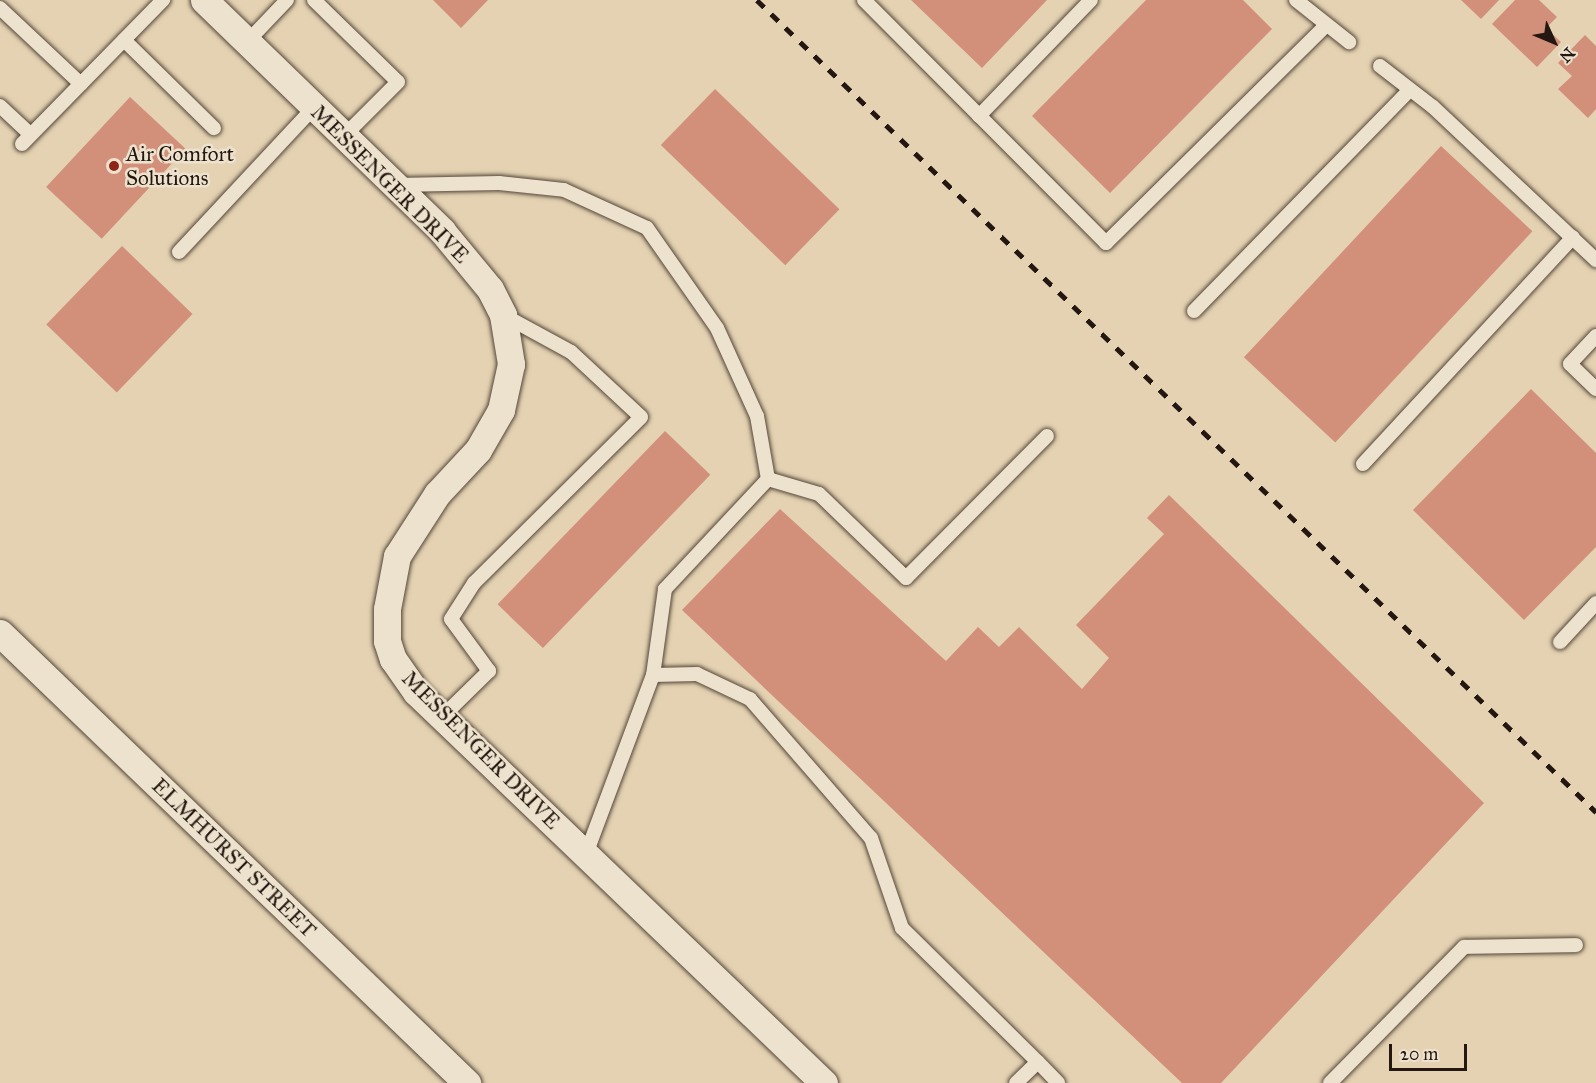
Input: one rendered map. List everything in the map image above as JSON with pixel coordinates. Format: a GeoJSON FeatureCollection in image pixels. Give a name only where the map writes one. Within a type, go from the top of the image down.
{"type":"FeatureCollection","features":[{"type":"Feature","properties":{"kind":"street","name":"MESSENGER DRIVE"},"geometry":{"type":"LineString","coordinates":[[204,0],[394,184],[469,261],[490,289],[503,315],[511,364],[501,410],[478,450],[437,494],[408,535],[397,556],[389,590],[386,626],[393,659],[416,692],[824,1083]]}},
{"type":"Feature","properties":{"kind":"street","name":"ELMHURST STREET"},"geometry":{"type":"LineString","coordinates":[[0,633],[467,1083]]}},
{"type":"Feature","properties":{"kind":"lane"},"geometry":{"type":"LineString","coordinates":[[0,106],[26,139],[163,0]]}},
{"type":"Feature","properties":{"kind":"lane"},"geometry":{"type":"LineString","coordinates":[[247,42],[287,0]]}},
{"type":"Feature","properties":{"kind":"lane"},"geometry":{"type":"LineString","coordinates":[[314,0],[398,82],[344,135]]}},
{"type":"Feature","properties":{"kind":"lane"},"geometry":{"type":"LineString","coordinates":[[864,0],[1106,243],[1326,25]]}},
{"type":"Feature","properties":{"kind":"lane"},"geometry":{"type":"LineString","coordinates":[[979,116],[1091,0]]}},
{"type":"Feature","properties":{"kind":"lane"},"geometry":{"type":"LineString","coordinates":[[1296,0],[1349,42]]}},
{"type":"Feature","properties":{"kind":"lane"},"geometry":{"type":"LineString","coordinates":[[0,8],[81,84]]}},
{"type":"Feature","properties":{"kind":"lane"},"geometry":{"type":"LineString","coordinates":[[124,40],[214,128]]}},
{"type":"Feature","properties":{"kind":"lane"},"geometry":{"type":"LineString","coordinates":[[1380,66],[1433,107],[1596,260]]}},
{"type":"Feature","properties":{"kind":"lane"},"geometry":{"type":"LineString","coordinates":[[1194,311],[1410,90]]}},
{"type":"Feature","properties":{"kind":"lane"},"geometry":{"type":"LineString","coordinates":[[178,252],[314,107]]}},
{"type":"Feature","properties":{"kind":"lane"},"geometry":{"type":"LineString","coordinates":[[394,184],[499,183],[564,190],[647,228],[717,328],[757,416],[768,479]]}},
{"type":"Feature","properties":{"kind":"lane"},"geometry":{"type":"LineString","coordinates":[[1363,464],[1573,237]]}},
{"type":"Feature","properties":{"kind":"lane"},"geometry":{"type":"LineString","coordinates":[[442,717],[489,670],[451,619],[474,583],[641,417],[572,352],[503,315]]}},
{"type":"Feature","properties":{"kind":"lane"},"geometry":{"type":"LineString","coordinates":[[1596,336],[1570,364],[1596,389]]}},
{"type":"Feature","properties":{"kind":"lane"},"geometry":{"type":"LineString","coordinates":[[768,479],[819,495],[906,578],[1047,436]]}},
{"type":"Feature","properties":{"kind":"lane"},"geometry":{"type":"LineString","coordinates":[[586,854],[653,675],[665,589],[768,479]]}},
{"type":"Feature","properties":{"kind":"lane"},"geometry":{"type":"LineString","coordinates":[[1560,642],[1596,603]]}},
{"type":"Feature","properties":{"kind":"lane"},"geometry":{"type":"LineString","coordinates":[[653,675],[697,674],[750,699],[871,838],[902,928],[1058,1083]]}},
{"type":"Feature","properties":{"kind":"lane"},"geometry":{"type":"LineString","coordinates":[[1329,1083],[1464,947],[1576,945]]}},
{"type":"Feature","properties":{"kind":"lane"},"geometry":{"type":"LineString","coordinates":[[1016,1083],[1038,1062]]}},
{"type":"Feature","properties":{"kind":"building"},"geometry":{"type":"Polygon","coordinates":[[[433,0],[488,0],[461,28],[433,0]]]}},
{"type":"Feature","properties":{"kind":"building"},"geometry":{"type":"Polygon","coordinates":[[[911,0],[1047,0],[982,68],[911,0]]]}},
{"type":"Feature","properties":{"kind":"building"},"geometry":{"type":"Polygon","coordinates":[[[1146,0],[1243,0],[1272,29],[1110,193],[1032,116],[1146,0]]]}},
{"type":"Feature","properties":{"kind":"building"},"geometry":{"type":"Polygon","coordinates":[[[1461,0],[1499,0],[1481,19],[1461,0]]]}},
{"type":"Feature","properties":{"kind":"building"},"geometry":{"type":"Polygon","coordinates":[[[1515,0],[1539,0],[1557,17],[1546,28],[1561,42],[1537,67],[1492,24],[1515,0]]]}},
{"type":"Feature","properties":{"kind":"building"},"geometry":{"type":"Polygon","coordinates":[[[1585,35],[1596,46],[1596,109],[1588,118],[1558,89],[1572,76],[1558,63],[1585,35]]]}},
{"type":"Feature","properties":{"kind":"building"},"geometry":{"type":"Polygon","coordinates":[[[715,89],[839,209],[785,265],[661,145],[715,89]]]}},
{"type":"Feature","properties":{"kind":"building","name":"Air Comfort Solutions"},"geometry":{"type":"Polygon","coordinates":[[[130,97],[186,149],[102,239],[46,187],[130,97]]]}},
{"type":"Feature","properties":{"kind":"building"},"geometry":{"type":"Polygon","coordinates":[[[1441,146],[1532,231],[1335,443],[1244,357],[1441,146]]]}},
{"type":"Feature","properties":{"kind":"building"},"geometry":{"type":"Polygon","coordinates":[[[122,246],[192,314],[117,392],[46,324],[122,246]]]}},
{"type":"Feature","properties":{"kind":"building"},"geometry":{"type":"Polygon","coordinates":[[[1531,389],[1596,453],[1596,547],[1524,620],[1413,510],[1531,389]]]}},
{"type":"Feature","properties":{"kind":"building"},"geometry":{"type":"Polygon","coordinates":[[[665,431],[710,475],[543,648],[498,604],[665,431]]]}},
{"type":"Feature","properties":{"kind":"building"},"geometry":{"type":"Polygon","coordinates":[[[1169,495],[1484,803],[1221,1083],[1182,1083],[682,610],[780,509],[946,661],[978,627],[999,647],[1019,627],[1082,689],[1109,658],[1076,625],[1164,534],[1147,518],[1169,495]]]}},
{"type":"Feature","properties":{"kind":"railway"},"geometry":{"type":"LineString","coordinates":[[757,0],[1596,812]]}},
{"type":"Feature","properties":{"kind":"place","name":"Air Comfort Solutions"},"geometry":{"type":"Point","coordinates":[114,166]}}]}
